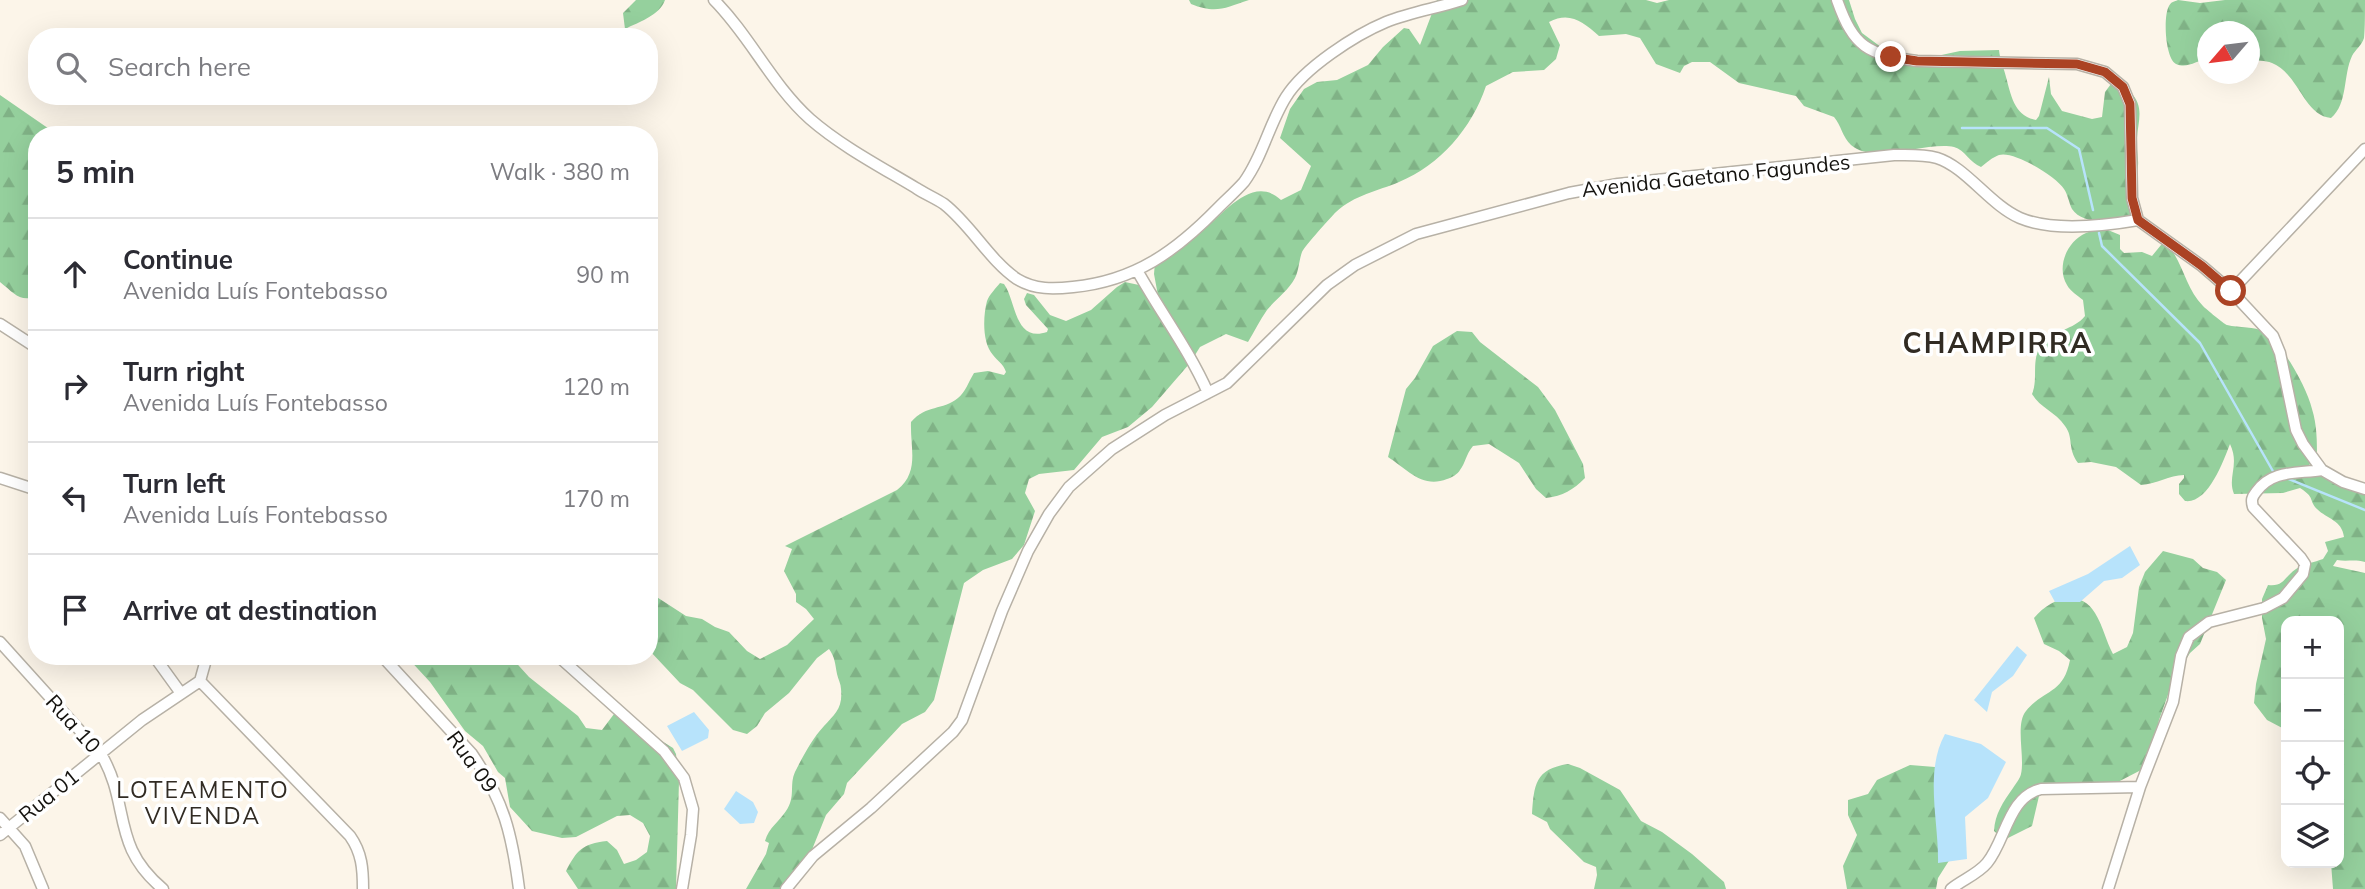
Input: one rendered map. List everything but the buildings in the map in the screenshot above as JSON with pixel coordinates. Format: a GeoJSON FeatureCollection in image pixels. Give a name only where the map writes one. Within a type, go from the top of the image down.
{"type":"FeatureCollection","features":[{"type":"Feature","properties":{"kind":"street"},"geometry":{"type":"LineString","coordinates":[[714,0],[728,13],[795,105],[809,118],[857,152],[941,202],[960,218],[1017,279],[1031,286],[1054,289],[1086,286],[1138,271],[1175,248],[1244,181],[1262,151],[1284,100],[1293,86],[1309,71],[1365,33],[1387,22],[1462,0]]}},
{"type":"Feature","properties":{"kind":"street"},"geometry":{"type":"LineString","coordinates":[[1837,0],[1847,26],[1859,42],[1871,50],[1891,57],[1917,61],[2077,64],[2105,72],[2123,87],[2130,104],[2132,198],[2138,220],[2202,266],[2231,291],[2273,336],[2296,430],[2303,444],[2322,470],[2343,482],[2365,489]]}},
{"type":"Feature","properties":{"kind":"street"},"geometry":{"type":"LineString","coordinates":[[2231,291],[2365,149]]}},
{"type":"Feature","properties":{"kind":"street","name":"Avenida Gaetano Fagundes"},"geometry":{"type":"LineString","coordinates":[[786,889],[813,856],[871,808],[953,732],[961,720],[1028,551],[1049,514],[1069,487],[1112,449],[1165,415],[1227,383],[1327,285],[1355,265],[1416,234],[1569,193],[1618,184],[1912,155],[1936,158],[1948,163],[1999,206],[2021,219],[2068,226],[2105,225],[2138,220]]}},
{"type":"Feature","properties":{"kind":"street"},"geometry":{"type":"LineString","coordinates":[[1138,271],[1196,365],[1208,393]]}},
{"type":"Feature","properties":{"kind":"street"},"geometry":{"type":"LineString","coordinates":[[0,324],[28,342]]}},
{"type":"Feature","properties":{"kind":"street"},"geometry":{"type":"LineString","coordinates":[[2108,889],[2140,787],[2172,702],[2181,656],[2189,637],[2200,626],[2209,622],[2263,608],[2283,598],[2303,574],[2305,564],[2301,558],[2253,507],[2254,494],[2274,476],[2322,470]]}},
{"type":"Feature","properties":{"kind":"street"},"geometry":{"type":"LineString","coordinates":[[0,478],[28,487]]}},
{"type":"Feature","properties":{"kind":"street","name":"Rua 10"},"geometry":{"type":"LineString","coordinates":[[0,642],[101,754],[110,769],[118,794],[130,850],[142,870],[163,889]]}},
{"type":"Feature","properties":{"kind":"street"},"geometry":{"type":"LineString","coordinates":[[160,665],[180,692]]}},
{"type":"Feature","properties":{"kind":"street"},"geometry":{"type":"LineString","coordinates":[[204,665],[200,681],[358,846],[363,863],[363,889]]}},
{"type":"Feature","properties":{"kind":"street","name":"Rua 09"},"geometry":{"type":"LineString","coordinates":[[390,665],[472,754],[483,770],[505,813],[519,889]]}},
{"type":"Feature","properties":{"kind":"street"},"geometry":{"type":"LineString","coordinates":[[568,665],[664,751],[684,778],[693,808],[681,889]]}},
{"type":"Feature","properties":{"kind":"street","name":"Rua 01"},"geometry":{"type":"LineString","coordinates":[[0,835],[142,720],[200,681]]}},
{"type":"Feature","properties":{"kind":"street"},"geometry":{"type":"LineString","coordinates":[[1951,889],[1989,861],[2004,828],[2030,793],[2050,789],[2140,787]]}},
{"type":"Feature","properties":{"kind":"street"},"geometry":{"type":"LineString","coordinates":[[0,818],[25,846],[43,889]]}},
{"type":"Feature","properties":{"kind":"green space"},"geometry":{"type":"Polygon","coordinates":[[[636,0],[665,0],[654,14],[627,28],[625,28],[623,13],[636,0]]]}},
{"type":"Feature","properties":{"kind":"green space"},"geometry":{"type":"Polygon","coordinates":[[[1189,0],[1249,0],[1214,9],[1191,4],[1189,0]]]}},
{"type":"Feature","properties":{"kind":"green space"},"geometry":{"type":"Polygon","coordinates":[[[1437,0],[1646,0],[1657,3],[1669,0],[1849,0],[1862,33],[1885,50],[1932,57],[1960,51],[1999,50],[2015,104],[2029,118],[2036,120],[2039,116],[2049,77],[2051,94],[2062,111],[2092,119],[2102,117],[2105,92],[2111,84],[2126,88],[2135,97],[2139,108],[2138,166],[2131,186],[2136,210],[2114,221],[2085,219],[2072,209],[2064,189],[2053,178],[2024,160],[2006,155],[1999,155],[1981,167],[1954,147],[1930,147],[1886,153],[1861,151],[1848,142],[1834,117],[1804,106],[1796,96],[1739,83],[1710,62],[1692,62],[1684,66],[1680,73],[1656,64],[1640,38],[1626,34],[1599,36],[1570,18],[1549,22],[1560,45],[1556,59],[1544,70],[1513,72],[1486,86],[1463,130],[1428,166],[1399,182],[1358,197],[1336,212],[1304,249],[1295,278],[1267,310],[1248,342],[1226,334],[1200,347],[1190,363],[1152,407],[1128,427],[1102,437],[1074,470],[1039,474],[1029,479],[1025,493],[1035,511],[1024,545],[1012,559],[983,570],[964,583],[934,700],[925,712],[902,724],[847,783],[844,794],[826,815],[807,862],[789,889],[746,889],[766,854],[769,843],[765,841],[767,836],[789,806],[793,777],[798,766],[839,706],[841,687],[834,658],[829,649],[817,658],[789,693],[765,713],[757,726],[747,734],[733,730],[658,660],[658,598],[686,616],[702,619],[729,632],[747,651],[760,659],[787,645],[814,619],[796,602],[796,594],[784,571],[792,549],[785,546],[897,490],[909,475],[911,467],[911,422],[923,412],[958,398],[974,373],[988,371],[1004,375],[1006,372],[1003,367],[989,350],[984,329],[987,301],[1000,283],[1004,284],[1008,291],[1022,326],[1036,334],[1047,332],[1048,329],[1026,305],[1024,299],[1027,293],[1034,295],[1050,315],[1066,321],[1091,310],[1125,282],[1139,285],[1159,301],[1154,274],[1155,262],[1190,240],[1248,194],[1259,191],[1270,193],[1281,200],[1301,190],[1311,166],[1280,138],[1290,109],[1304,89],[1317,82],[1337,80],[1368,65],[1404,28],[1409,29],[1420,45],[1437,0]]]}},
{"type":"Feature","properties":{"kind":"green space"},"geometry":{"type":"Polygon","coordinates":[[[2178,0],[2200,3],[2225,0],[2365,0],[2364,38],[2352,56],[2343,97],[2336,112],[2331,118],[2322,116],[2308,103],[2281,68],[2260,61],[2260,21],[2197,21],[2197,62],[2176,64],[2167,46],[2167,11],[2171,3],[2178,0]]]}},
{"type":"Feature","properties":{"kind":"green space"},"geometry":{"type":"Polygon","coordinates":[[[0,95],[45,126],[28,126],[28,298],[17,296],[0,282],[0,95]]]}},
{"type":"Feature","properties":{"kind":"green space"},"geometry":{"type":"Polygon","coordinates":[[[2108,230],[2120,235],[2120,249],[2124,253],[2142,252],[2152,256],[2161,245],[2168,245],[2192,292],[2205,308],[2227,325],[2256,329],[2271,338],[2300,379],[2314,415],[2317,458],[2301,472],[2327,477],[2365,491],[2365,562],[2337,560],[2333,566],[2365,573],[2365,889],[2333,889],[2331,868],[2344,868],[2344,616],[2281,616],[2281,727],[2267,720],[2254,703],[2266,639],[2262,599],[2268,585],[2281,583],[2299,567],[2323,559],[2328,551],[2325,542],[2344,537],[2343,531],[2334,520],[2314,506],[2308,494],[2300,488],[2283,493],[2234,494],[2234,458],[2230,444],[2208,489],[2201,496],[2185,501],[2179,494],[2179,484],[2184,475],[2141,485],[2116,467],[2091,462],[2078,463],[2065,426],[2032,394],[2036,356],[2042,344],[2085,316],[2083,300],[2070,289],[2064,278],[2063,263],[2073,242],[2089,232],[2108,230]]]}},
{"type":"Feature","properties":{"kind":"green space"},"geometry":{"type":"Polygon","coordinates":[[[1457,331],[1472,332],[1480,342],[1538,387],[1555,410],[1583,464],[1585,478],[1576,486],[1563,494],[1546,498],[1536,489],[1519,463],[1489,444],[1473,446],[1458,473],[1438,481],[1422,480],[1388,457],[1406,389],[1433,346],[1457,331]]]}},
{"type":"Feature","properties":{"kind":"green space"},"geometry":{"type":"Polygon","coordinates":[[[2163,551],[2193,559],[2203,568],[2217,572],[2226,580],[2200,644],[2190,653],[2174,678],[2159,720],[2151,756],[2143,769],[2114,784],[2053,789],[2039,796],[2032,826],[2004,840],[1994,831],[2000,808],[2021,774],[2023,717],[2033,704],[2063,680],[2070,660],[2044,644],[2034,618],[2056,601],[2073,598],[2081,600],[2095,613],[2113,654],[2127,647],[2133,633],[2139,587],[2145,572],[2163,551]]]}},
{"type":"Feature","properties":{"kind":"green space"},"geometry":{"type":"Polygon","coordinates":[[[414,665],[518,665],[578,716],[586,728],[602,730],[614,714],[618,714],[673,748],[679,781],[676,889],[578,889],[566,871],[577,853],[586,846],[607,841],[617,850],[624,864],[636,860],[647,852],[650,836],[643,823],[630,815],[617,816],[576,837],[562,838],[532,831],[510,807],[505,778],[498,772],[483,746],[465,731],[414,665]]]}},
{"type":"Feature","properties":{"kind":"green space"},"geometry":{"type":"Polygon","coordinates":[[[1568,764],[1620,790],[1641,821],[1662,832],[1692,854],[1724,882],[1726,889],[1594,889],[1596,867],[1584,862],[1550,829],[1547,822],[1532,814],[1538,780],[1549,770],[1568,764]]]}},
{"type":"Feature","properties":{"kind":"green space"},"geometry":{"type":"Polygon","coordinates":[[[1910,765],[1935,767],[1946,772],[1957,848],[1938,878],[1936,889],[1847,889],[1843,866],[1857,835],[1848,815],[1848,800],[1868,794],[1877,780],[1910,765]]]}},
{"type":"Feature","properties":{"kind":"water"},"geometry":{"type":"Polygon","coordinates":[[[2130,546],[2140,565],[2122,578],[2104,581],[2080,602],[2055,602],[2049,591],[2088,574],[2130,546]]]}},
{"type":"Feature","properties":{"kind":"water"},"geometry":{"type":"Polygon","coordinates":[[[2017,646],[2027,655],[2013,676],[1992,692],[1987,712],[1974,700],[2017,646]]]}},
{"type":"Feature","properties":{"kind":"water"},"geometry":{"type":"Polygon","coordinates":[[[694,712],[709,730],[708,738],[682,751],[667,726],[694,712]]]}},
{"type":"Feature","properties":{"kind":"water"},"geometry":{"type":"Polygon","coordinates":[[[1945,734],[1981,744],[2006,762],[1988,798],[1965,817],[1967,859],[1938,863],[1934,781],[1935,764],[1945,734]]]}},
{"type":"Feature","properties":{"kind":"water"},"geometry":{"type":"Polygon","coordinates":[[[736,791],[753,802],[758,812],[754,823],[740,824],[724,809],[736,791]]]}},
{"type":"Feature","properties":{"kind":"waterway"},"geometry":{"type":"LineString","coordinates":[[1962,128],[2047,128],[2079,149],[2093,210]]}},
{"type":"Feature","properties":{"kind":"waterway"},"geometry":{"type":"LineString","coordinates":[[2099,233],[2102,246],[2200,343],[2274,473]]}},
{"type":"Feature","properties":{"kind":"waterway"},"geometry":{"type":"LineString","coordinates":[[2286,478],[2365,510]]}},
{"type":"Feature","properties":{"kind":"district","name":"CHAMPIRRA"},"geometry":{"type":"Point","coordinates":[1998,343]}},
{"type":"Feature","properties":{"kind":"district","name":"LOTEAMENTO VIVENDA"},"geometry":{"type":"Point","coordinates":[203,803]}},
{"type":"Feature","properties":{"kind":"route"},"geometry":{"type":"LineString","coordinates":[[1891,57],[1917,61],[2077,64],[2105,72],[2123,87],[2128,95],[2132,198],[2138,220],[2202,266],[2231,291]]}}]}
